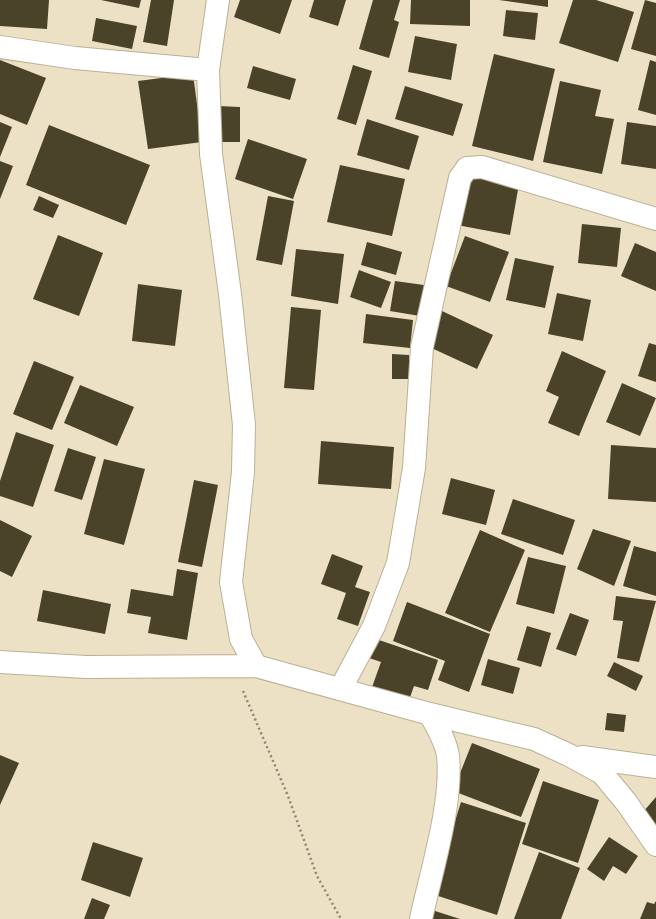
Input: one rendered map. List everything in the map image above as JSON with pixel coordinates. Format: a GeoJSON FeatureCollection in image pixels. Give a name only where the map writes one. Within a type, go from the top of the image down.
{"type":"FeatureCollection","features":[{"type":"Feature","properties":{"kind":"street"},"geometry":{"type":"LineString","coordinates":[[218,0],[208,70],[211,154],[230,294],[244,425],[243,472],[231,582],[241,639],[256,666]]}},
{"type":"Feature","properties":{"kind":"street"},"geometry":{"type":"LineString","coordinates":[[0,47],[75,58],[208,70]]}},
{"type":"Feature","properties":{"kind":"street"},"geometry":{"type":"LineString","coordinates":[[341,688],[374,626],[398,564],[414,468],[422,347],[460,178],[467,168],[482,167],[656,219]]}},
{"type":"Feature","properties":{"kind":"street"},"geometry":{"type":"LineString","coordinates":[[0,662],[86,667],[256,666],[341,688],[430,714],[534,739],[569,755],[602,773],[626,802],[656,845]]}},
{"type":"Feature","properties":{"kind":"street"},"geometry":{"type":"LineString","coordinates":[[420,919],[448,792],[448,756],[440,733],[430,714]]}},
{"type":"Feature","properties":{"kind":"street"},"geometry":{"type":"LineString","coordinates":[[569,755],[656,768]]}},
{"type":"Feature","properties":{"kind":"path"},"geometry":{"type":"LineString","coordinates":[[232,667],[288,796],[317,876],[341,919]]}},
{"type":"Feature","properties":{"kind":"building"},"geometry":{"type":"Polygon","coordinates":[[[0,0],[49,0],[47,29],[0,26],[0,0]]]}},
{"type":"Feature","properties":{"kind":"building"},"geometry":{"type":"Polygon","coordinates":[[[101,0],[141,0],[139,8],[101,0]]]}},
{"type":"Feature","properties":{"kind":"building"},"geometry":{"type":"Polygon","coordinates":[[[151,0],[174,0],[167,46],[143,42],[151,0]]]}},
{"type":"Feature","properties":{"kind":"building"},"geometry":{"type":"Polygon","coordinates":[[[240,0],[292,0],[280,34],[234,17],[240,0]]]}},
{"type":"Feature","properties":{"kind":"building"},"geometry":{"type":"Polygon","coordinates":[[[314,0],[346,0],[338,26],[309,17],[314,0]]]}},
{"type":"Feature","properties":{"kind":"building"},"geometry":{"type":"Polygon","coordinates":[[[373,0],[400,0],[394,20],[399,22],[389,58],[359,49],[373,0]]]}},
{"type":"Feature","properties":{"kind":"building"},"geometry":{"type":"Polygon","coordinates":[[[411,0],[470,0],[470,26],[410,24],[411,0]]]}},
{"type":"Feature","properties":{"kind":"building"},"geometry":{"type":"Polygon","coordinates":[[[499,0],[548,0],[548,7],[499,0]]]}},
{"type":"Feature","properties":{"kind":"building"},"geometry":{"type":"Polygon","coordinates":[[[573,0],[596,0],[634,12],[618,62],[559,43],[573,0]]]}},
{"type":"Feature","properties":{"kind":"building"},"geometry":{"type":"Polygon","coordinates":[[[645,0],[656,3],[656,56],[631,49],[645,0]]]}},
{"type":"Feature","properties":{"kind":"building"},"geometry":{"type":"Polygon","coordinates":[[[506,10],[538,13],[535,40],[503,36],[506,10]]]}},
{"type":"Feature","properties":{"kind":"building"},"geometry":{"type":"Polygon","coordinates":[[[96,18],[137,26],[132,49],[92,41],[96,18]]]}},
{"type":"Feature","properties":{"kind":"building"},"geometry":{"type":"Polygon","coordinates":[[[415,36],[457,44],[451,80],[408,72],[415,36]]]}},
{"type":"Feature","properties":{"kind":"building"},"geometry":{"type":"Polygon","coordinates":[[[494,54],[555,69],[533,161],[472,146],[494,54]]]}},
{"type":"Feature","properties":{"kind":"building"},"geometry":{"type":"Polygon","coordinates":[[[0,60],[46,78],[27,125],[0,114],[0,60]]]}},
{"type":"Feature","properties":{"kind":"building"},"geometry":{"type":"Polygon","coordinates":[[[650,60],[656,62],[656,115],[638,110],[650,60]]]}},
{"type":"Feature","properties":{"kind":"building"},"geometry":{"type":"Polygon","coordinates":[[[353,65],[372,71],[356,125],[337,119],[353,65]]]}},
{"type":"Feature","properties":{"kind":"building"},"geometry":{"type":"Polygon","coordinates":[[[253,66],[296,79],[290,100],[247,88],[253,66]]]}},
{"type":"Feature","properties":{"kind":"building"},"geometry":{"type":"Polygon","coordinates":[[[193,74],[202,142],[148,149],[138,81],[193,74]]]}},
{"type":"Feature","properties":{"kind":"building"},"geometry":{"type":"Polygon","coordinates":[[[560,81],[601,90],[595,116],[614,119],[602,174],[543,162],[560,81]]]}},
{"type":"Feature","properties":{"kind":"building"},"geometry":{"type":"Polygon","coordinates":[[[405,86],[463,104],[453,136],[395,119],[405,86]]]}},
{"type":"Feature","properties":{"kind":"building"},"geometry":{"type":"Polygon","coordinates":[[[218,106],[240,107],[240,142],[218,142],[218,106]]]}},
{"type":"Feature","properties":{"kind":"building"},"geometry":{"type":"Polygon","coordinates":[[[367,119],[419,136],[409,170],[357,155],[367,119]]]}},
{"type":"Feature","properties":{"kind":"building"},"geometry":{"type":"Polygon","coordinates":[[[0,122],[12,127],[0,157],[0,122]]]}},
{"type":"Feature","properties":{"kind":"building"},"geometry":{"type":"Polygon","coordinates":[[[627,122],[656,126],[656,169],[621,164],[627,122]]]}},
{"type":"Feature","properties":{"kind":"building"},"geometry":{"type":"Polygon","coordinates":[[[49,125],[150,165],[126,225],[26,185],[49,125]]]}},
{"type":"Feature","properties":{"kind":"building"},"geometry":{"type":"Polygon","coordinates":[[[248,139],[307,159],[293,199],[235,179],[248,139]]]}},
{"type":"Feature","properties":{"kind":"building"},"geometry":{"type":"Polygon","coordinates":[[[0,161],[13,166],[0,199],[0,161]]]}},
{"type":"Feature","properties":{"kind":"building"},"geometry":{"type":"Polygon","coordinates":[[[340,165],[405,179],[392,236],[327,222],[340,165]]]}},
{"type":"Feature","properties":{"kind":"building"},"geometry":{"type":"Polygon","coordinates":[[[467,174],[519,184],[510,235],[457,225],[467,174]]]}},
{"type":"Feature","properties":{"kind":"building"},"geometry":{"type":"Polygon","coordinates":[[[39,196],[59,205],[53,218],[33,210],[39,196]]]}},
{"type":"Feature","properties":{"kind":"building"},"geometry":{"type":"Polygon","coordinates":[[[268,196],[294,201],[282,265],[256,260],[268,196]]]}},
{"type":"Feature","properties":{"kind":"building"},"geometry":{"type":"Polygon","coordinates":[[[582,224],[621,228],[617,267],[578,263],[582,224]]]}},
{"type":"Feature","properties":{"kind":"building"},"geometry":{"type":"Polygon","coordinates":[[[58,235],[103,253],[79,316],[33,299],[58,235]]]}},
{"type":"Feature","properties":{"kind":"building"},"geometry":{"type":"Polygon","coordinates":[[[465,236],[509,252],[490,302],[446,286],[465,236]]]}},
{"type":"Feature","properties":{"kind":"building"},"geometry":{"type":"Polygon","coordinates":[[[367,242],[402,252],[396,275],[361,265],[367,242]]]}},
{"type":"Feature","properties":{"kind":"building"},"geometry":{"type":"Polygon","coordinates":[[[635,243],[656,252],[656,291],[621,276],[635,243]]]}},
{"type":"Feature","properties":{"kind":"building"},"geometry":{"type":"Polygon","coordinates":[[[296,249],[344,254],[338,304],[291,296],[296,249]]]}},
{"type":"Feature","properties":{"kind":"building"},"geometry":{"type":"Polygon","coordinates":[[[515,258],[554,266],[545,308],[506,300],[515,258]]]}},
{"type":"Feature","properties":{"kind":"building"},"geometry":{"type":"Polygon","coordinates":[[[359,270],[391,282],[381,308],[350,297],[359,270]]]}},
{"type":"Feature","properties":{"kind":"building"},"geometry":{"type":"Polygon","coordinates":[[[395,281],[431,286],[426,317],[390,311],[395,281]]]}},
{"type":"Feature","properties":{"kind":"building"},"geometry":{"type":"Polygon","coordinates":[[[138,284],[182,290],[175,346],[132,341],[138,284]]]}},
{"type":"Feature","properties":{"kind":"building"},"geometry":{"type":"Polygon","coordinates":[[[557,293],[591,300],[583,341],[548,334],[557,293]]]}},
{"type":"Feature","properties":{"kind":"building"},"geometry":{"type":"Polygon","coordinates":[[[291,307],[321,310],[314,390],[284,388],[291,307]]]}},
{"type":"Feature","properties":{"kind":"building"},"geometry":{"type":"Polygon","coordinates":[[[442,311],[493,335],[477,369],[425,345],[442,311]]]}},
{"type":"Feature","properties":{"kind":"building"},"geometry":{"type":"Polygon","coordinates":[[[366,314],[413,320],[410,348],[363,343],[366,314]]]}},
{"type":"Feature","properties":{"kind":"building"},"geometry":{"type":"Polygon","coordinates":[[[649,343],[656,345],[656,382],[638,376],[649,343]]]}},
{"type":"Feature","properties":{"kind":"building"},"geometry":{"type":"Polygon","coordinates":[[[562,351],[606,371],[579,436],[548,423],[559,397],[546,391],[562,351]]]}},
{"type":"Feature","properties":{"kind":"building"},"geometry":{"type":"Polygon","coordinates":[[[392,354],[409,355],[409,379],[392,379],[392,354]]]}},
{"type":"Feature","properties":{"kind":"building"},"geometry":{"type":"Polygon","coordinates":[[[34,361],[74,377],[52,430],[13,414],[34,361]]]}},
{"type":"Feature","properties":{"kind":"building"},"geometry":{"type":"Polygon","coordinates":[[[622,383],[656,398],[640,436],[606,422],[622,383]]]}},
{"type":"Feature","properties":{"kind":"building"},"geometry":{"type":"Polygon","coordinates":[[[80,385],[134,407],[117,446],[64,423],[80,385]]]}},
{"type":"Feature","properties":{"kind":"building"},"geometry":{"type":"Polygon","coordinates":[[[16,432],[54,445],[33,507],[0,496],[0,481],[16,432]]]}},
{"type":"Feature","properties":{"kind":"building"},"geometry":{"type":"Polygon","coordinates":[[[321,441],[394,447],[391,489],[318,484],[321,441]]]}},
{"type":"Feature","properties":{"kind":"building"},"geometry":{"type":"Polygon","coordinates":[[[611,445],[656,448],[656,502],[608,499],[611,445]]]}},
{"type":"Feature","properties":{"kind":"building"},"geometry":{"type":"Polygon","coordinates":[[[68,448],[96,457],[82,500],[54,491],[68,448]]]}},
{"type":"Feature","properties":{"kind":"building"},"geometry":{"type":"Polygon","coordinates":[[[104,459],[145,469],[124,545],[84,534],[104,459]]]}},
{"type":"Feature","properties":{"kind":"building"},"geometry":{"type":"Polygon","coordinates":[[[451,478],[495,490],[486,525],[442,514],[451,478]]]}},
{"type":"Feature","properties":{"kind":"building"},"geometry":{"type":"Polygon","coordinates":[[[194,480],[218,485],[202,567],[178,562],[194,480]]]}},
{"type":"Feature","properties":{"kind":"building"},"geometry":{"type":"Polygon","coordinates":[[[513,499],[575,520],[563,555],[501,534],[513,499]]]}},
{"type":"Feature","properties":{"kind":"building"},"geometry":{"type":"Polygon","coordinates":[[[0,520],[32,536],[12,577],[0,571],[0,520]]]}},
{"type":"Feature","properties":{"kind":"building"},"geometry":{"type":"Polygon","coordinates":[[[593,529],[631,541],[614,586],[577,569],[593,529]]]}},
{"type":"Feature","properties":{"kind":"building"},"geometry":{"type":"Polygon","coordinates":[[[480,530],[525,550],[490,632],[445,613],[480,530]]]}},
{"type":"Feature","properties":{"kind":"building"},"geometry":{"type":"Polygon","coordinates":[[[634,546],[656,552],[656,596],[623,586],[634,546]]]}},
{"type":"Feature","properties":{"kind":"building"},"geometry":{"type":"Polygon","coordinates":[[[332,554],[363,566],[355,587],[370,592],[358,626],[337,619],[346,593],[321,584],[332,554]]]}},
{"type":"Feature","properties":{"kind":"building"},"geometry":{"type":"Polygon","coordinates":[[[528,557],[566,566],[554,614],[516,604],[528,557]]]}},
{"type":"Feature","properties":{"kind":"building"},"geometry":{"type":"Polygon","coordinates":[[[177,569],[198,573],[187,640],[148,633],[151,617],[127,613],[131,589],[173,596],[177,569]]]}},
{"type":"Feature","properties":{"kind":"building"},"geometry":{"type":"Polygon","coordinates":[[[43,590],[111,604],[105,634],[37,621],[43,590]]]}},
{"type":"Feature","properties":{"kind":"building"},"geometry":{"type":"Polygon","coordinates":[[[616,596],[656,601],[639,662],[617,658],[623,621],[613,620],[616,596]]]}},
{"type":"Feature","properties":{"kind":"building"},"geometry":{"type":"Polygon","coordinates":[[[407,602],[490,634],[469,692],[438,680],[445,661],[393,641],[407,602]]]}},
{"type":"Feature","properties":{"kind":"building"},"geometry":{"type":"Polygon","coordinates":[[[570,613],[589,620],[576,656],[556,649],[570,613]]]}},
{"type":"Feature","properties":{"kind":"building"},"geometry":{"type":"Polygon","coordinates":[[[527,626],[551,633],[541,667],[517,660],[527,626]]]}},
{"type":"Feature","properties":{"kind":"building"},"geometry":{"type":"Polygon","coordinates":[[[373,638],[438,660],[428,690],[414,686],[408,703],[371,690],[381,662],[366,657],[373,638]]]}},
{"type":"Feature","properties":{"kind":"building"},"geometry":{"type":"Polygon","coordinates":[[[488,659],[520,668],[513,694],[481,685],[488,659]]]}},
{"type":"Feature","properties":{"kind":"building"},"geometry":{"type":"Polygon","coordinates":[[[614,662],[643,676],[636,691],[607,676],[614,662]]]}},
{"type":"Feature","properties":{"kind":"building"},"geometry":{"type":"Polygon","coordinates":[[[607,713],[626,715],[624,732],[605,730],[607,713]]]}},
{"type":"Feature","properties":{"kind":"building"},"geometry":{"type":"Polygon","coordinates":[[[472,743],[540,769],[521,817],[453,791],[472,743]]]}},
{"type":"Feature","properties":{"kind":"building"},"geometry":{"type":"Polygon","coordinates":[[[0,755],[19,763],[0,805],[0,755]]]}},
{"type":"Feature","properties":{"kind":"building"},"geometry":{"type":"Polygon","coordinates":[[[543,781],[599,800],[578,863],[522,844],[543,781]]]}},
{"type":"Feature","properties":{"kind":"building"},"geometry":{"type":"Polygon","coordinates":[[[656,797],[656,826],[643,812],[656,797]]]}},
{"type":"Feature","properties":{"kind":"building"},"geometry":{"type":"Polygon","coordinates":[[[461,802],[526,823],[497,915],[432,894],[461,802]]]}},
{"type":"Feature","properties":{"kind":"building"},"geometry":{"type":"Polygon","coordinates":[[[609,837],[638,856],[626,874],[613,866],[604,881],[587,869],[609,837]]]}},
{"type":"Feature","properties":{"kind":"building"},"geometry":{"type":"Polygon","coordinates":[[[93,842],[143,858],[130,897],[81,880],[93,842]]]}},
{"type":"Feature","properties":{"kind":"building"},"geometry":{"type":"Polygon","coordinates":[[[539,852],[580,868],[561,919],[514,919],[539,852]]]}},
{"type":"Feature","properties":{"kind":"building"},"geometry":{"type":"Polygon","coordinates":[[[92,898],[110,905],[104,919],[84,919],[92,898]]]}},
{"type":"Feature","properties":{"kind":"building"},"geometry":{"type":"Polygon","coordinates":[[[656,901],[656,919],[640,919],[647,902],[654,904],[656,901]]]}},
{"type":"Feature","properties":{"kind":"building"},"geometry":{"type":"Polygon","coordinates":[[[432,910],[460,919],[430,919],[432,910]]]}}]}
